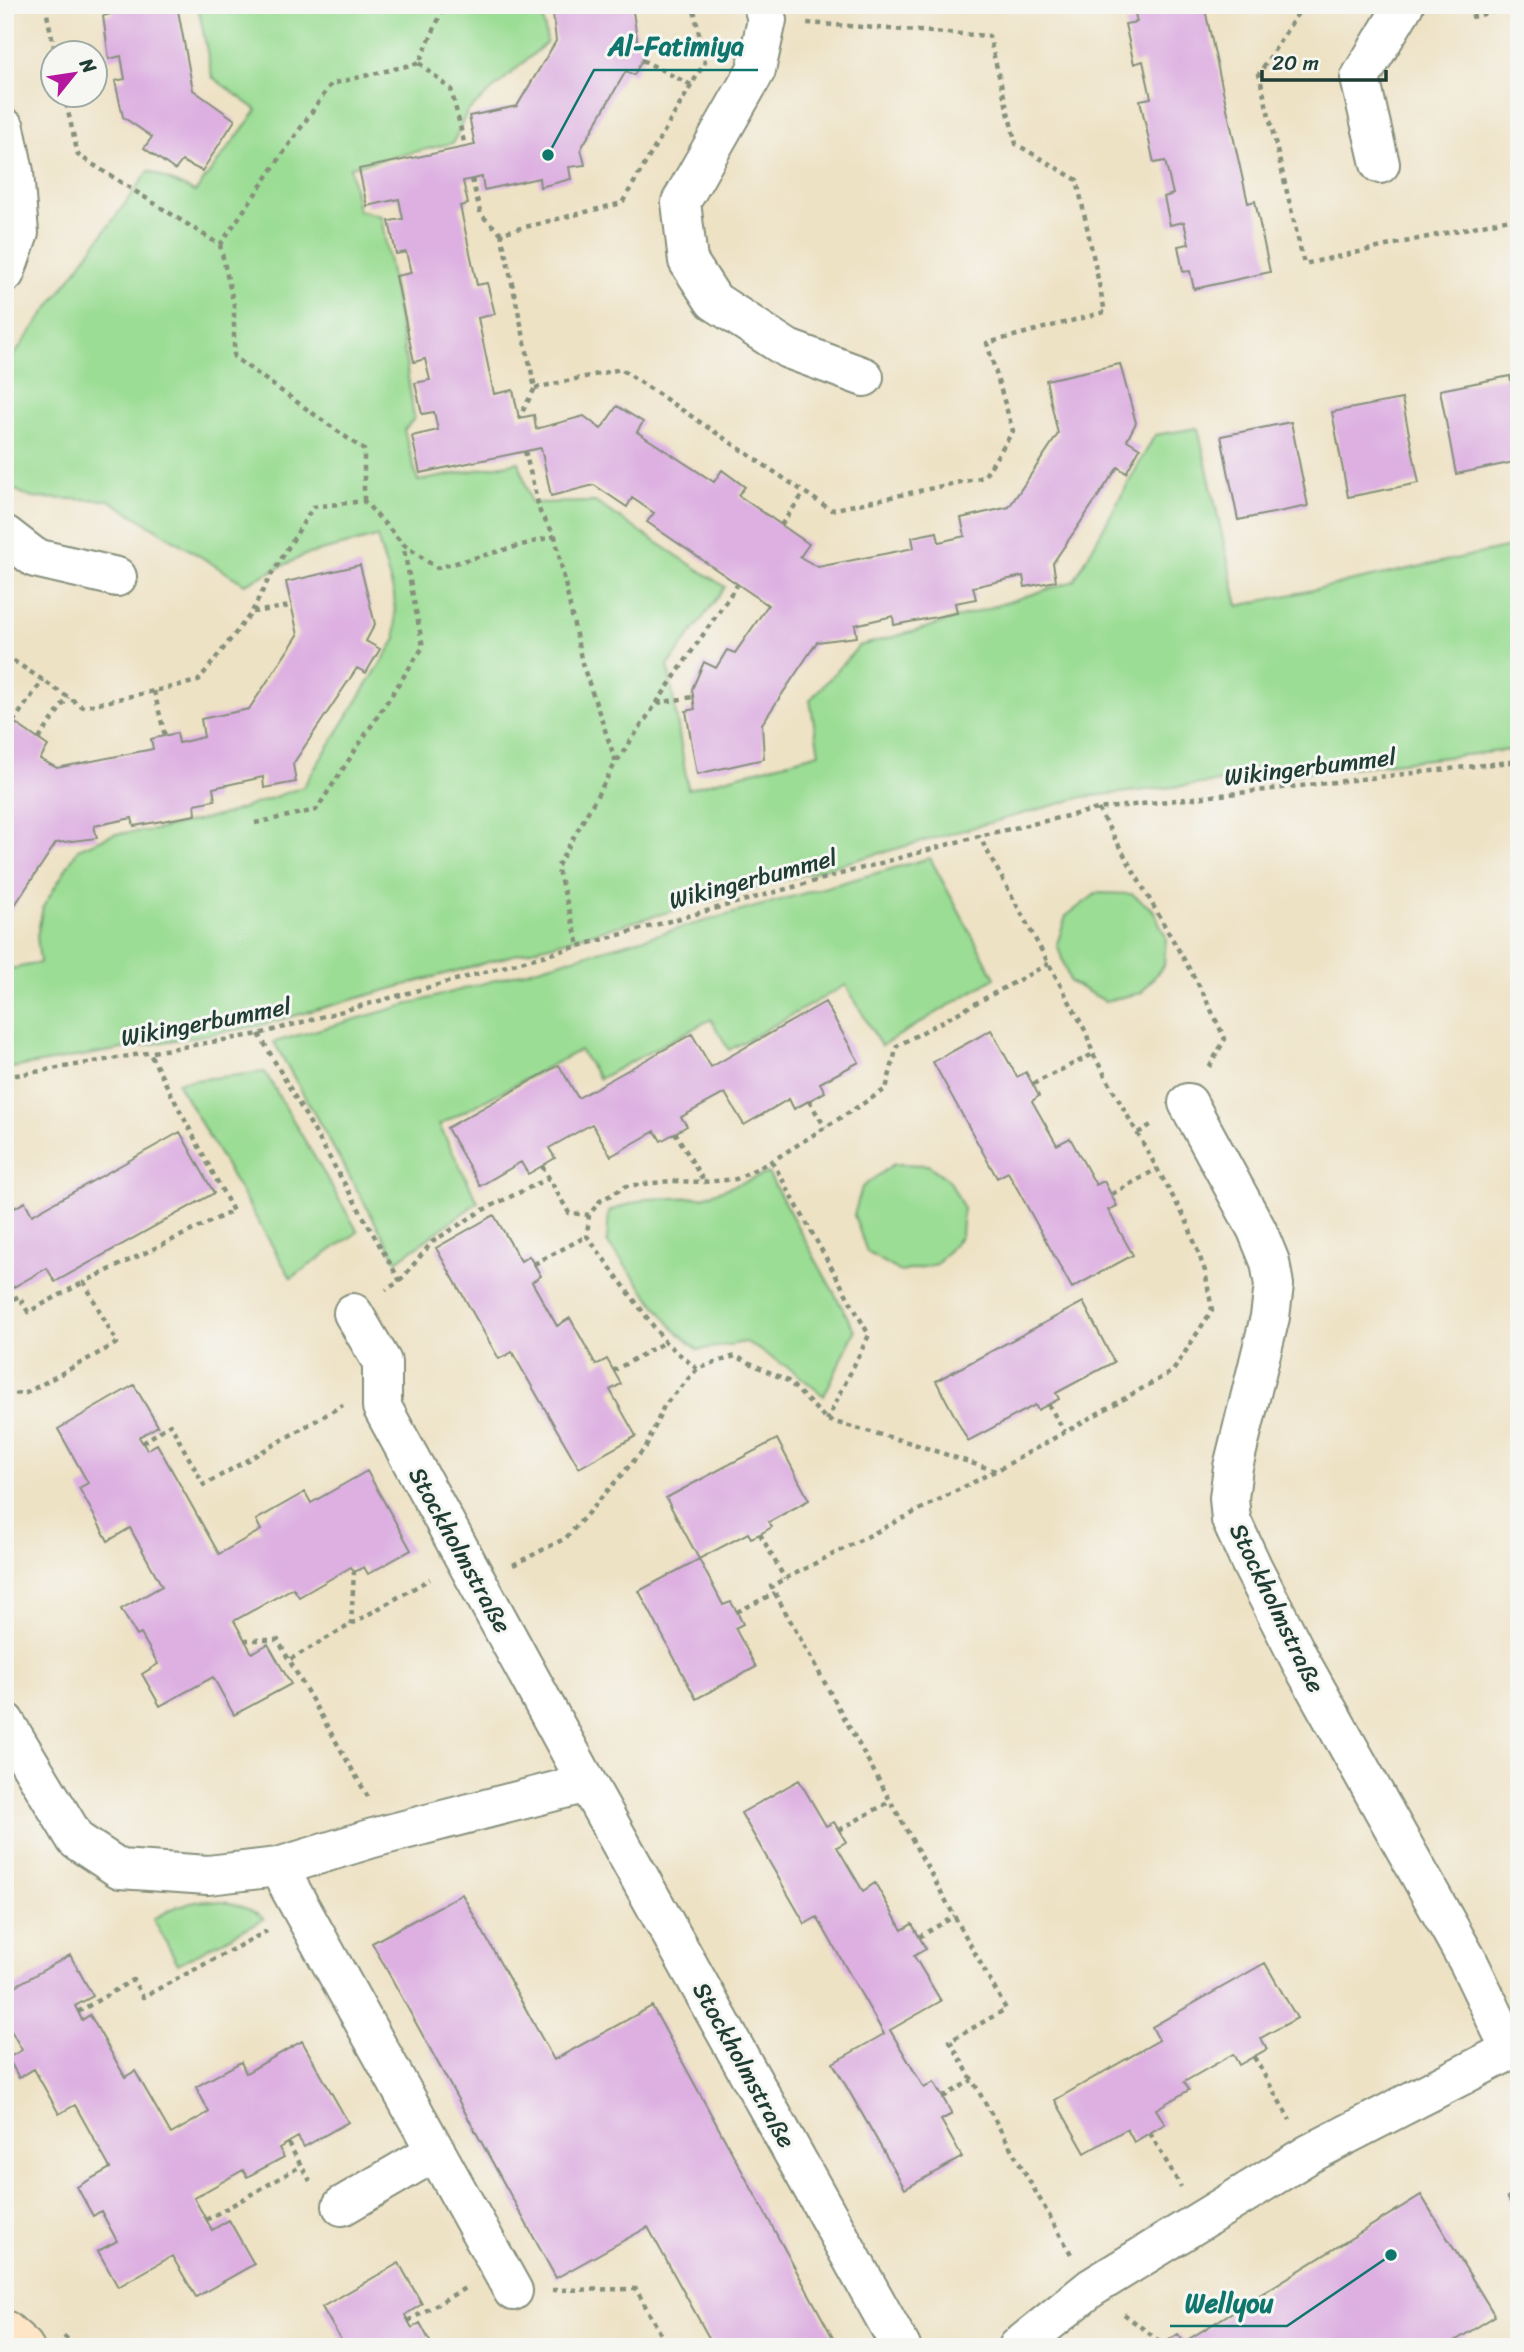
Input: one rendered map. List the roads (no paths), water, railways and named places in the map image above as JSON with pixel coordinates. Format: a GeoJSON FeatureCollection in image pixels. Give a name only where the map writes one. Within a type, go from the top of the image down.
{"type":"FeatureCollection","features":[{"type":"Feature","properties":{"kind":"main road"},"geometry":{"type":"LineString","coordinates":[[5,2330],[24,2347]]}},
{"type":"Feature","properties":{"kind":"street"},"geometry":{"type":"LineString","coordinates":[[1380,164],[1360,78],[1404,5]]}},
{"type":"Feature","properties":{"kind":"street"},"geometry":{"type":"LineString","coordinates":[[765,13],[756,70],[681,202],[688,261],[714,302],[788,349],[864,377]]}},
{"type":"Feature","properties":{"kind":"street"},"geometry":{"type":"LineString","coordinates":[[5,128],[14,172],[19,233],[5,273]]}},
{"type":"Feature","properties":{"kind":"street"},"geometry":{"type":"LineString","coordinates":[[5,535],[35,558],[117,577]]}},
{"type":"Feature","properties":{"kind":"street","name":"Stockholmstraße"},"geometry":{"type":"LineString","coordinates":[[1018,2347],[1091,2288],[1309,2154],[1514,2048],[1302,1664],[1231,1520],[1229,1498],[1233,1467],[1270,1317],[1274,1285],[1270,1262],[1257,1230],[1188,1103]]}},
{"type":"Feature","properties":{"kind":"street","name":"Stockholmstraße"},"geometry":{"type":"LineString","coordinates":[[353,1313],[382,1362],[382,1407],[587,1783],[901,2347]]}},
{"type":"Feature","properties":{"kind":"street"},"geometry":{"type":"LineString","coordinates":[[5,1722],[76,1840],[120,1869],[208,1875],[278,1867],[390,1834],[587,1783]]}},
{"type":"Feature","properties":{"kind":"street"},"geometry":{"type":"LineString","coordinates":[[278,1867],[507,2279]]}},
{"type":"Feature","properties":{"kind":"street"},"geometry":{"type":"LineString","coordinates":[[342,2206],[436,2151]]}},
{"type":"Feature","properties":{"kind":"place","name":"Al-Fatimiya"},"geometry":{"type":"Point","coordinates":[548,155]}},
{"type":"Feature","properties":{"kind":"place","name":"Wellyou"},"geometry":{"type":"Point","coordinates":[1391,2255]}}]}
